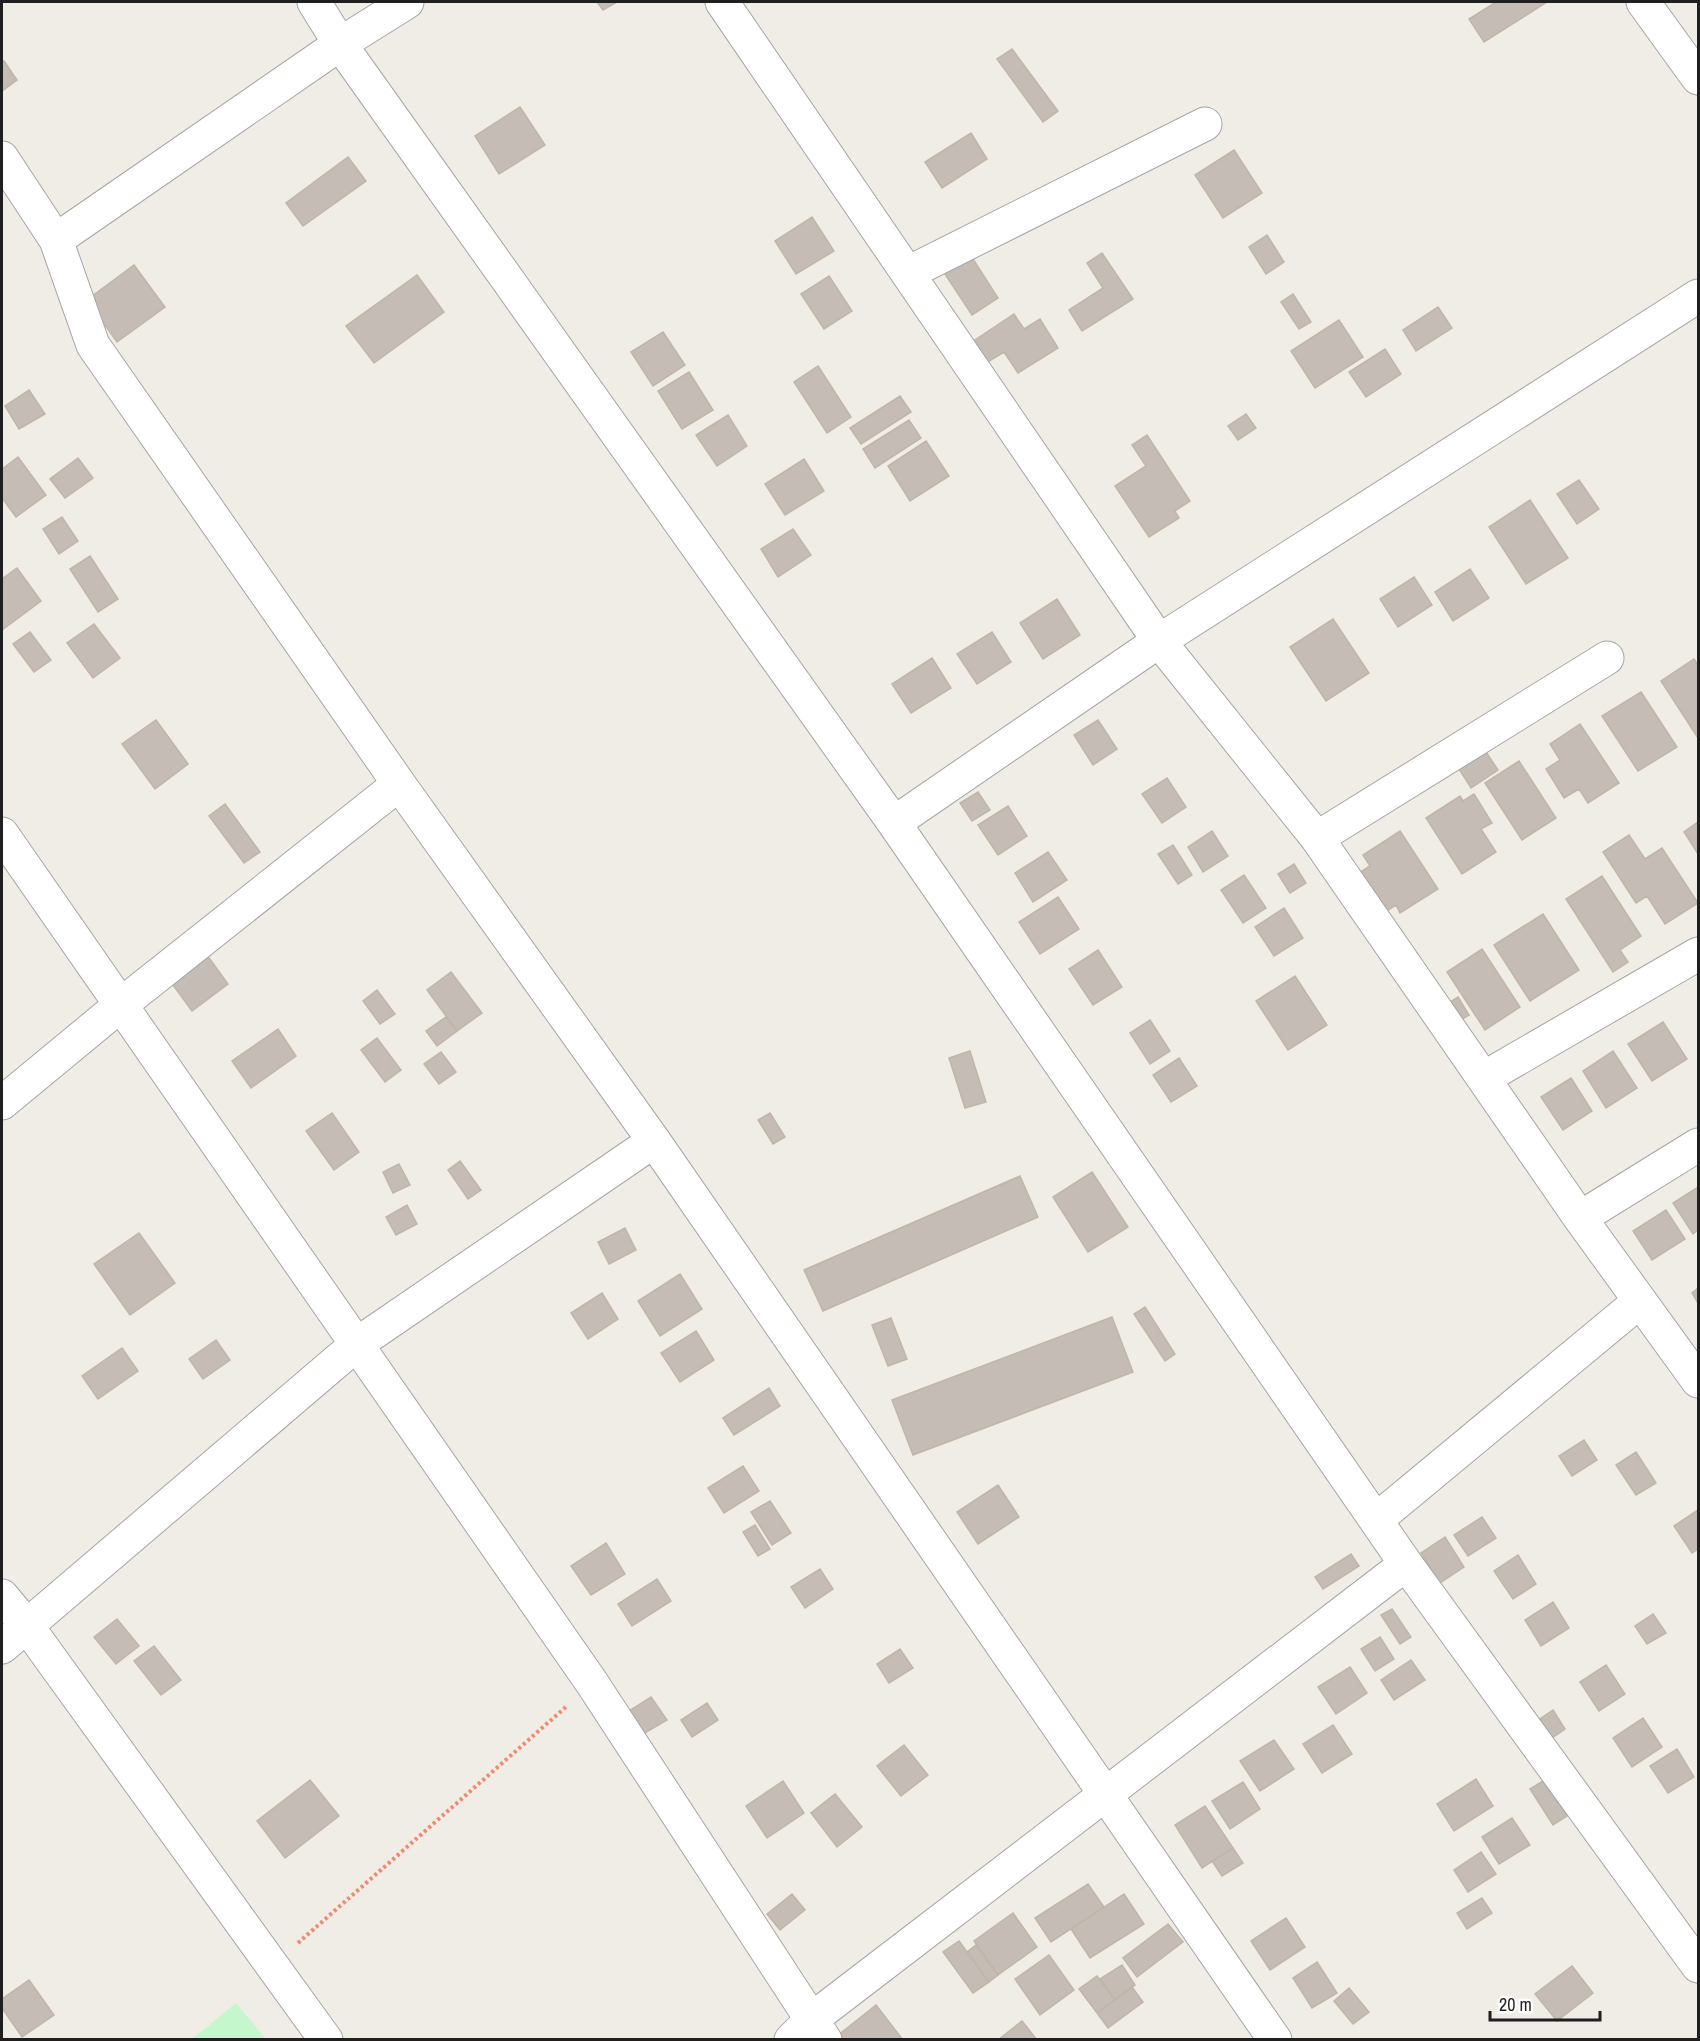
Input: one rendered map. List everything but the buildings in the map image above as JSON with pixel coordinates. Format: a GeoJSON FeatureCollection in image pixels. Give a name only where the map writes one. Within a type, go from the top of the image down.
{"type":"FeatureCollection","features":[{"type":"Feature","properties":{"kind":"street"},"geometry":{"type":"LineString","coordinates":[[314,2],[340,44],[894,822],[1406,1564],[1698,1966]]}},
{"type":"Feature","properties":{"kind":"street"},"geometry":{"type":"LineString","coordinates":[[56,240],[340,44],[407,2]]}},
{"type":"Feature","properties":{"kind":"street"},"geometry":{"type":"LineString","coordinates":[[722,2],[1160,641],[1317,838],[1580,1218],[1698,1381]]}},
{"type":"Feature","properties":{"kind":"street"},"geometry":{"type":"LineString","coordinates":[[1643,2],[1698,78]]}},
{"type":"Feature","properties":{"kind":"street"},"geometry":{"type":"LineString","coordinates":[[908,273],[1205,124]]}},
{"type":"Feature","properties":{"kind":"street"},"geometry":{"type":"LineString","coordinates":[[4,167],[56,240],[93,345],[399,784],[654,1140],[1275,2040]]}},
{"type":"Feature","properties":{"kind":"street"},"geometry":{"type":"LineString","coordinates":[[894,822],[1160,641],[1698,296]]}},
{"type":"Feature","properties":{"kind":"street"},"geometry":{"type":"LineString","coordinates":[[1317,838],[1607,658]]}},
{"type":"Feature","properties":{"kind":"street"},"geometry":{"type":"LineString","coordinates":[[2,1103],[121,1005],[399,784]]}},
{"type":"Feature","properties":{"kind":"street"},"geometry":{"type":"LineString","coordinates":[[2,834],[592,1683],[810,2033],[1104,1793],[1406,1564]]}},
{"type":"Feature","properties":{"kind":"street"},"geometry":{"type":"LineString","coordinates":[[1484,1077],[1698,954]]}},
{"type":"Feature","properties":{"kind":"street"},"geometry":{"type":"LineString","coordinates":[[2,1647],[357,1344],[654,1140]]}},
{"type":"Feature","properties":{"kind":"street"},"geometry":{"type":"LineString","coordinates":[[1580,1218],[1698,1146]]}},
{"type":"Feature","properties":{"kind":"street"},"geometry":{"type":"LineString","coordinates":[[1376,1520],[1640,1301]]}},
{"type":"Feature","properties":{"kind":"street"},"geometry":{"type":"LineString","coordinates":[[2,1596],[27,1626],[326,2040]]}},
{"type":"Feature","properties":{"kind":"path"},"geometry":{"type":"LineString","coordinates":[[273,1965],[592,1683]]}},
{"type":"Feature","properties":{"kind":"green space"},"geometry":{"type":"Polygon","coordinates":[[[236,2003],[266,2039],[192,2039],[236,2003]]]}}]}
